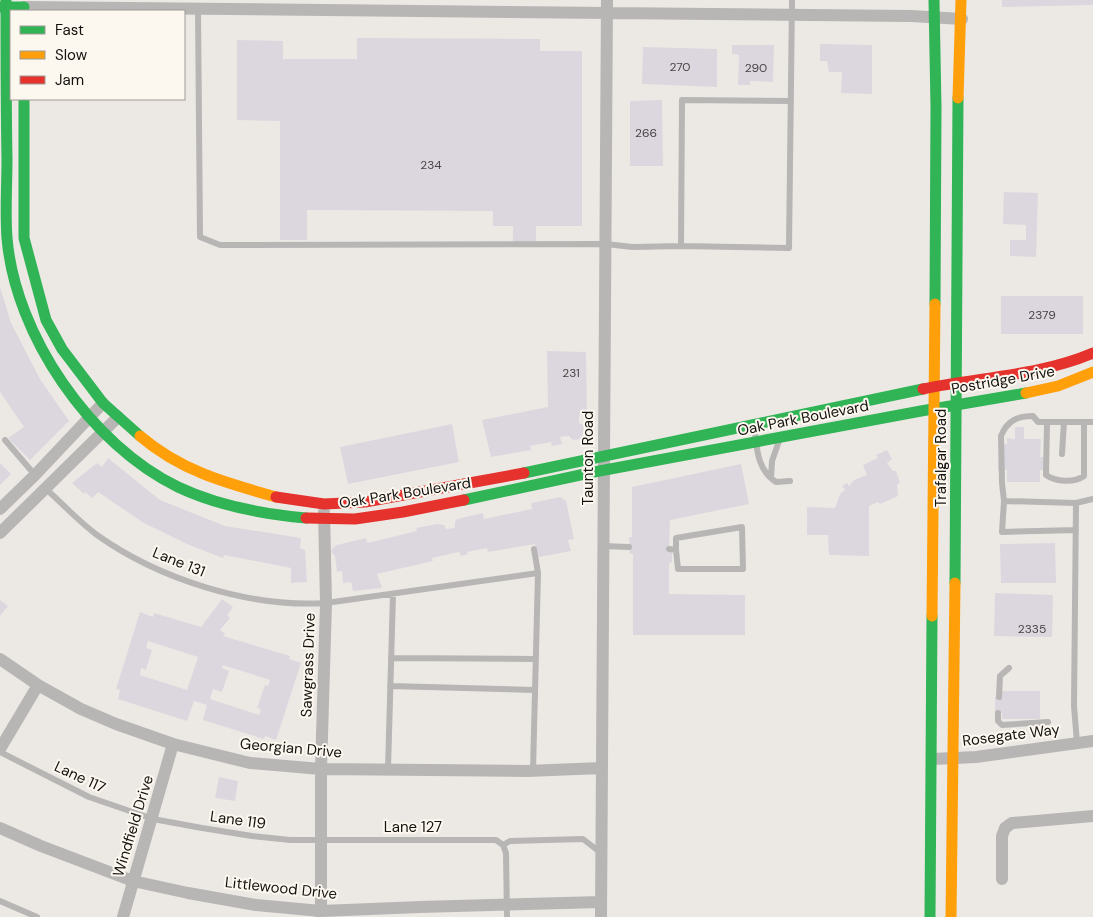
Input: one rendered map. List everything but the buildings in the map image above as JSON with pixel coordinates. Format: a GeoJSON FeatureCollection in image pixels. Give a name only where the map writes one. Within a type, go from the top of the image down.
{"type":"FeatureCollection","features":[{"type":"Feature","properties":{"kind":"street","name":"Trafalgar Road"},"geometry":{"type":"LineString","coordinates":[[934,0],[946,384],[952,758],[951,917]]}},
{"type":"Feature","properties":{"kind":"street","name":"Trafalgar Road"},"geometry":{"type":"LineString","coordinates":[[930,917],[932,759],[962,18],[961,0]]}},
{"type":"Feature","properties":{"kind":"street"},"geometry":{"type":"LineString","coordinates":[[4,5],[198,9],[607,6],[792,15],[934,16],[962,18]]}},
{"type":"Feature","properties":{"kind":"street","name":"Oak Park Boulevard"},"geometry":{"type":"LineString","coordinates":[[4,5],[4,238],[27,317],[56,373],[89,418],[135,461],[173,486],[243,510],[286,516],[354,519],[437,506],[604,470],[945,406]]}},
{"type":"Feature","properties":{"kind":"street","name":"Taunton Road"},"geometry":{"type":"LineString","coordinates":[[601,917],[607,6]]}},
{"type":"Feature","properties":{"kind":"street","name":"Oak Park Boulevard"},"geometry":{"type":"LineString","coordinates":[[24,100],[24,238],[46,320],[62,348],[103,403],[118,418],[148,443],[185,466],[218,481],[279,498],[324,504],[365,502],[532,472],[604,455],[946,384]]}},
{"type":"Feature","properties":{"kind":"street"},"geometry":{"type":"LineString","coordinates":[[4,238],[24,238]]}},
{"type":"Feature","properties":{"kind":"street","name":"Postridge Drive"},"geometry":{"type":"LineString","coordinates":[[946,384],[1046,368],[1093,354]]}},
{"type":"Feature","properties":{"kind":"street","name":"Postridge Drive"},"geometry":{"type":"LineString","coordinates":[[945,406],[1036,392],[1092,375]]}},
{"type":"Feature","properties":{"kind":"street"},"geometry":{"type":"LineString","coordinates":[[0,510],[103,403]]}},
{"type":"Feature","properties":{"kind":"street"},"geometry":{"type":"LineString","coordinates":[[0,533],[118,418]]}},
{"type":"Feature","properties":{"kind":"street","name":"Sawgrass Drive"},"geometry":{"type":"LineString","coordinates":[[321,914],[321,768],[326,604],[324,504]]}},
{"type":"Feature","properties":{"kind":"street","name":"Georgian Drive"},"geometry":{"type":"LineString","coordinates":[[0,659],[38,685],[81,709],[133,731],[174,744],[250,763],[321,768],[388,769],[533,771],[602,768]]}},
{"type":"Feature","properties":{"kind":"street"},"geometry":{"type":"LineString","coordinates":[[0,751],[38,685]]}},
{"type":"Feature","properties":{"kind":"street","name":"Rosegate Way"},"geometry":{"type":"LineString","coordinates":[[932,759],[976,757],[1093,741]]}},
{"type":"Feature","properties":{"kind":"street","name":"Windfield Drive"},"geometry":{"type":"LineString","coordinates":[[123,917],[174,744]]}},
{"type":"Feature","properties":{"kind":"street"},"geometry":{"type":"LineString","coordinates":[[1002,879],[1002,836],[1005,828],[1012,823],[1093,816]]}},
{"type":"Feature","properties":{"kind":"street","name":"Littlewood Drive"},"geometry":{"type":"LineString","coordinates":[[0,828],[133,881],[256,905],[321,914],[507,904],[601,902]]}},
{"type":"Feature","properties":{"kind":"lane"},"geometry":{"type":"LineString","coordinates":[[198,9],[200,237],[220,245],[605,244],[633,247],[788,248],[792,0]]}},
{"type":"Feature","properties":{"kind":"lane"},"geometry":{"type":"LineString","coordinates":[[681,246],[682,100],[791,101]]}},
{"type":"Feature","properties":{"kind":"lane"},"geometry":{"type":"LineString","coordinates":[[1076,530],[1002,532],[1004,501],[1001,436],[1014,419],[1022,416],[1033,416],[1038,422],[1093,422]]}},
{"type":"Feature","properties":{"kind":"lane"},"geometry":{"type":"LineString","coordinates":[[1048,422],[1046,476],[1052,479],[1077,481],[1084,476],[1084,422]]}},
{"type":"Feature","properties":{"kind":"lane"},"geometry":{"type":"LineString","coordinates":[[1062,454],[1064,422]]}},
{"type":"Feature","properties":{"kind":"lane"},"geometry":{"type":"LineString","coordinates":[[754,424],[759,463],[770,478],[776,482],[790,481]]}},
{"type":"Feature","properties":{"kind":"lane"},"geometry":{"type":"LineString","coordinates":[[770,478],[772,461],[781,438]]}},
{"type":"Feature","properties":{"kind":"lane"},"geometry":{"type":"LineString","coordinates":[[5,440],[35,475]]}},
{"type":"Feature","properties":{"kind":"lane","name":"Lane 131"},"geometry":{"type":"LineString","coordinates":[[46,489],[78,520],[98,535],[160,570],[190,582],[227,593],[283,603],[326,604],[538,573]]}},
{"type":"Feature","properties":{"kind":"lane"},"geometry":{"type":"LineString","coordinates":[[1004,501],[1076,503],[1093,499]]}},
{"type":"Feature","properties":{"kind":"lane"},"geometry":{"type":"LineString","coordinates":[[1076,503],[1074,706],[1077,743]]}},
{"type":"Feature","properties":{"kind":"lane"},"geometry":{"type":"LineString","coordinates":[[742,527],[743,569],[678,569],[676,550],[676,538],[742,527]]}},
{"type":"Feature","properties":{"kind":"lane"},"geometry":{"type":"LineString","coordinates":[[603,546],[629,547]]}},
{"type":"Feature","properties":{"kind":"lane"},"geometry":{"type":"LineString","coordinates":[[533,771],[538,573],[534,549]]}},
{"type":"Feature","properties":{"kind":"lane"},"geometry":{"type":"LineString","coordinates":[[669,549],[676,550]]}},
{"type":"Feature","properties":{"kind":"lane"},"geometry":{"type":"LineString","coordinates":[[388,769],[393,594]]}},
{"type":"Feature","properties":{"kind":"lane"},"geometry":{"type":"LineString","coordinates":[[391,658],[536,659]]}},
{"type":"Feature","properties":{"kind":"lane"},"geometry":{"type":"LineString","coordinates":[[999,697],[1000,676],[1009,668]]}},
{"type":"Feature","properties":{"kind":"lane"},"geometry":{"type":"LineString","coordinates":[[390,686],[535,690]]}},
{"type":"Feature","properties":{"kind":"lane"},"geometry":{"type":"LineString","coordinates":[[998,713],[998,721],[1002,725],[1048,722]]}},
{"type":"Feature","properties":{"kind":"lane","name":"Lane 117"},"geometry":{"type":"LineString","coordinates":[[0,751],[90,797],[153,819]]}},
{"type":"Feature","properties":{"kind":"lane","name":"Lane 119"},"geometry":{"type":"LineString","coordinates":[[153,819],[252,836],[290,840],[321,840]]}},
{"type":"Feature","properties":{"kind":"lane","name":"Lane 127"},"geometry":{"type":"LineString","coordinates":[[321,840],[496,840],[504,845],[510,841],[583,839],[602,853]]}},
{"type":"Feature","properties":{"kind":"lane"},"geometry":{"type":"LineString","coordinates":[[504,845],[506,854],[507,917]]}},
{"type":"Feature","properties":{"kind":"lane"},"geometry":{"type":"LineString","coordinates":[[0,901],[37,917]]}},
{"type":"Feature","properties":{"kind":"traffic: fast"},"geometry":{"type":"LineString","coordinates":[[6,0],[7,238],[13,275],[25,312],[42,348],[63,383],[88,415],[116,444],[146,468],[193,494],[224,504],[273,514],[306,518]]}},
{"type":"Feature","properties":{"kind":"traffic: fast"},"geometry":{"type":"LineString","coordinates":[[934,0],[936,107],[935,304]]}},
{"type":"Feature","properties":{"kind":"traffic: fast"},"geometry":{"type":"LineString","coordinates":[[0,7],[24,7]]}},
{"type":"Feature","properties":{"kind":"traffic: fast"},"geometry":{"type":"LineString","coordinates":[[955,583],[958,98]]}},
{"type":"Feature","properties":{"kind":"traffic: fast"},"geometry":{"type":"LineString","coordinates":[[24,100],[24,238],[46,320],[62,349],[103,403],[140,436]]}},
{"type":"Feature","properties":{"kind":"traffic: fast"},"geometry":{"type":"LineString","coordinates":[[524,473],[923,389]]}},
{"type":"Feature","properties":{"kind":"traffic: fast"},"geometry":{"type":"LineString","coordinates":[[464,500],[594,472],[1026,393]]}},
{"type":"Feature","properties":{"kind":"traffic: fast"},"geometry":{"type":"LineString","coordinates":[[930,917],[932,616]]}},
{"type":"Feature","properties":{"kind":"traffic: slow"},"geometry":{"type":"LineString","coordinates":[[958,98],[961,0]]}},
{"type":"Feature","properties":{"kind":"traffic: slow"},"geometry":{"type":"LineString","coordinates":[[932,616],[935,304]]}},
{"type":"Feature","properties":{"kind":"traffic: slow"},"geometry":{"type":"LineString","coordinates":[[1026,393],[1058,386],[1093,372]]}},
{"type":"Feature","properties":{"kind":"traffic: slow"},"geometry":{"type":"LineString","coordinates":[[140,436],[188,467],[222,481],[276,497]]}},
{"type":"Feature","properties":{"kind":"traffic: slow"},"geometry":{"type":"LineString","coordinates":[[951,917],[955,583]]}},
{"type":"Feature","properties":{"kind":"traffic: jam"},"geometry":{"type":"LineString","coordinates":[[923,389],[1052,367],[1093,353]]}},
{"type":"Feature","properties":{"kind":"traffic: jam"},"geometry":{"type":"LineString","coordinates":[[276,497],[324,504],[365,502],[524,473]]}},
{"type":"Feature","properties":{"kind":"traffic: jam"},"geometry":{"type":"LineString","coordinates":[[306,518],[355,519],[464,500]]}}]}
